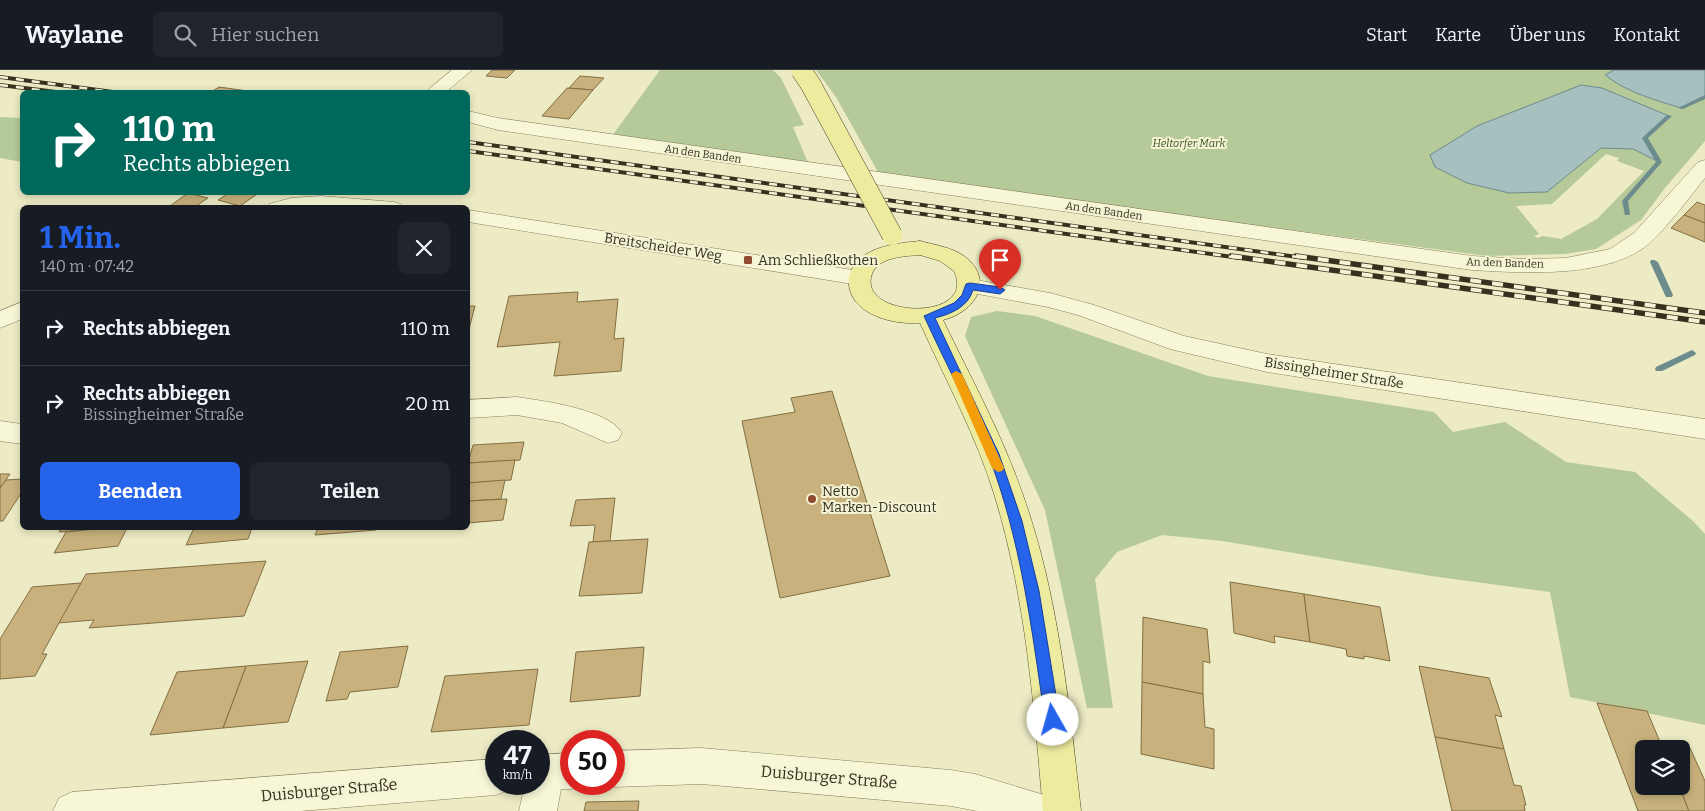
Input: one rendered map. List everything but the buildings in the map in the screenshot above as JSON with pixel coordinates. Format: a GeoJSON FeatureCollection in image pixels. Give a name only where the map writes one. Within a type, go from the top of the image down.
{"type":"FeatureCollection","features":[{"type":"Feature","properties":{"kind":"main road"},"geometry":{"type":"LineString","coordinates":[[801,70],[811,85],[895,242],[940,253],[957,261],[967,273],[970,286],[966,296],[958,305],[945,312],[929,316],[911,317],[894,314],[879,308],[867,300],[860,290],[859,278],[863,269],[895,242]]}},
{"type":"Feature","properties":{"kind":"main road"},"geometry":{"type":"LineString","coordinates":[[929,316],[994,454],[1016,521],[1033,591],[1046,675],[1062,811]]}},
{"type":"Feature","properties":{"kind":"street"},"geometry":{"type":"LineString","coordinates":[[438,90],[463,70]]}},
{"type":"Feature","properties":{"kind":"street","name":"An den Banden"},"geometry":{"type":"LineString","coordinates":[[470,117],[498,124],[1413,255],[1472,263],[1527,266],[1566,265],[1617,254],[1642,238],[1705,166]]}},
{"type":"Feature","properties":{"kind":"street"},"geometry":{"type":"LineString","coordinates":[[294,205],[312,202],[336,202],[365,205]]}},
{"type":"Feature","properties":{"kind":"street","name":"Breitscheider Weg"},"geometry":{"type":"LineString","coordinates":[[470,216],[859,278]]}},
{"type":"Feature","properties":{"kind":"street","name":"Bissingheimer Straße"},"geometry":{"type":"LineString","coordinates":[[970,286],[1050,300],[1086,310],[1179,343],[1250,359],[1705,429]]}},
{"type":"Feature","properties":{"kind":"street"},"geometry":{"type":"LineString","coordinates":[[0,320],[20,311]]}},
{"type":"Feature","properties":{"kind":"street"},"geometry":{"type":"LineString","coordinates":[[470,409],[517,406],[567,414],[608,433]]}},
{"type":"Feature","properties":{"kind":"street"},"geometry":{"type":"LineString","coordinates":[[0,431],[20,434]]}},
{"type":"Feature","properties":{"kind":"street","name":"Duisburger Straße"},"geometry":{"type":"LineString","coordinates":[[625,769],[701,766],[951,788],[975,792],[1041,811]]}},
{"type":"Feature","properties":{"kind":"street"},"geometry":{"type":"LineString","coordinates":[[538,811],[552,772]]}},
{"type":"Feature","properties":{"kind":"street","name":"Duisburger Straße"},"geometry":{"type":"LineString","coordinates":[[72,811],[485,777]]}},
{"type":"Feature","properties":{"kind":"green space"},"geometry":{"type":"Polygon","coordinates":[[[660,70],[773,70],[781,78],[804,125],[793,127],[809,165],[612,136],[660,70]]]}},
{"type":"Feature","properties":{"kind":"green space","name":"Heltorfer Mark"},"geometry":{"type":"Polygon","coordinates":[[[816,70],[1705,70],[1705,141],[1641,220],[1596,249],[1565,254],[1487,256],[878,172],[836,97],[816,70]],[[1606,154],[1552,204],[1516,206],[1539,234],[1534,236],[1538,238],[1543,236],[1561,239],[1597,219],[1644,171],[1617,161],[1619,158],[1606,154]]]}},
{"type":"Feature","properties":{"kind":"green space"},"geometry":{"type":"Polygon","coordinates":[[[0,117],[20,118],[20,162],[0,158],[0,117]]]}},
{"type":"Feature","properties":{"kind":"green space"},"geometry":{"type":"Polygon","coordinates":[[[997,311],[1035,316],[1208,376],[1434,412],[1453,432],[1505,422],[1566,462],[1635,472],[1693,521],[1705,534],[1705,725],[1570,697],[1550,592],[1431,576],[1222,541],[1162,535],[1117,552],[1095,579],[1113,708],[1087,708],[1045,510],[965,336],[971,317],[997,311]]]}},
{"type":"Feature","properties":{"kind":"water"},"geometry":{"type":"Polygon","coordinates":[[[1614,70],[1705,70],[1705,97],[1681,108],[1631,91],[1605,75],[1614,70]]]}},
{"type":"Feature","properties":{"kind":"water"},"geometry":{"type":"Polygon","coordinates":[[[1581,85],[1602,88],[1669,116],[1645,138],[1659,162],[1633,149],[1601,148],[1547,192],[1509,193],[1467,183],[1435,167],[1430,155],[1477,126],[1581,85]]]}},
{"type":"Feature","properties":{"kind":"waterway"},"geometry":{"type":"LineString","coordinates":[[1681,108],[1705,97]]}},
{"type":"Feature","properties":{"kind":"waterway"},"geometry":{"type":"LineString","coordinates":[[1627,214],[1625,201],[1659,162],[1645,138],[1669,116]]}},
{"type":"Feature","properties":{"kind":"waterway"},"geometry":{"type":"LineString","coordinates":[[1654,262],[1669,295]]}},
{"type":"Feature","properties":{"kind":"waterway"},"geometry":{"type":"LineString","coordinates":[[1659,369],[1692,353]]}},
{"type":"Feature","properties":{"kind":"railway"},"geometry":{"type":"LineString","coordinates":[[0,77],[98,90]]}},
{"type":"Feature","properties":{"kind":"railway"},"geometry":{"type":"LineString","coordinates":[[0,85],[40,90]]}},
{"type":"Feature","properties":{"kind":"railway"},"geometry":{"type":"LineString","coordinates":[[470,142],[1305,258]]}},
{"type":"Feature","properties":{"kind":"railway"},"geometry":{"type":"LineString","coordinates":[[470,151],[1240,258]]}},
{"type":"Feature","properties":{"kind":"railway"},"geometry":{"type":"LineString","coordinates":[[1231,256],[1705,322]]}},
{"type":"Feature","properties":{"kind":"railway"},"geometry":{"type":"LineString","coordinates":[[1296,256],[1705,313]]}},
{"type":"Feature","properties":{"kind":"slow traffic"},"geometry":{"type":"LineString","coordinates":[[956,374],[994,454],[998,468]]}},
{"type":"Feature","properties":{"kind":"place","name":"Am Schließkothen"},"geometry":{"type":"Point","coordinates":[748,260]}},
{"type":"Feature","properties":{"kind":"place","name":"Netto Marken-Discount"},"geometry":{"type":"Point","coordinates":[812,499]}},
{"type":"Feature","properties":{"kind":"route"},"geometry":{"type":"LineString","coordinates":[[1000,290],[970,286],[966,296],[958,305],[945,312],[929,316],[994,454],[1016,521],[1033,591],[1053,720]]}}]}
